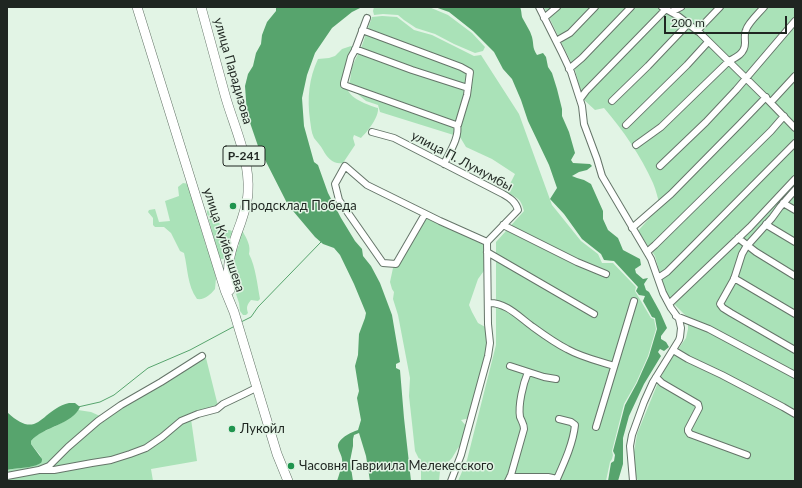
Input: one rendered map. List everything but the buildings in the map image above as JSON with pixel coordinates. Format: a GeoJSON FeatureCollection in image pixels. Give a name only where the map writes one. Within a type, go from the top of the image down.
{"type":"FeatureCollection","features":[{"type":"Feature","properties":{"kind":"highway","name":"улица Куйбышева"},"geometry":{"type":"LineString","coordinates":[[138,7],[225,290],[242,338],[256,388],[277,454],[288,481]]}},
{"type":"Feature","properties":{"kind":"highway","name":"улица Парадизова"},"geometry":{"type":"LineString","coordinates":[[201,7],[225,96],[244,155],[248,178],[248,194],[245,208],[228,263],[228,278],[233,309]]}},
{"type":"Feature","properties":{"kind":"street"},"geometry":{"type":"LineString","coordinates":[[539,7],[569,69],[582,106],[584,124],[602,176],[646,252],[651,258],[663,293],[680,323],[680,337],[674,350],[656,377],[644,402],[630,441],[633,481]]}},
{"type":"Feature","properties":{"kind":"street"},"geometry":{"type":"LineString","coordinates":[[544,18],[557,7]]}},
{"type":"Feature","properties":{"kind":"street"},"geometry":{"type":"LineString","coordinates":[[556,41],[570,33],[596,7]]}},
{"type":"Feature","properties":{"kind":"street"},"geometry":{"type":"LineString","coordinates":[[569,69],[631,7]]}},
{"type":"Feature","properties":{"kind":"street"},"geometry":{"type":"LineString","coordinates":[[580,99],[586,91],[666,10],[681,7]]}},
{"type":"Feature","properties":{"kind":"street"},"geometry":{"type":"LineString","coordinates":[[697,31],[720,7]]}},
{"type":"Feature","properties":{"kind":"street"},"geometry":{"type":"LineString","coordinates":[[636,145],[661,127],[729,61],[738,56],[744,50],[744,36],[748,25],[764,7]]}},
{"type":"Feature","properties":{"kind":"street"},"geometry":{"type":"LineString","coordinates":[[666,10],[697,31],[747,78],[795,128]]}},
{"type":"Feature","properties":{"kind":"street"},"geometry":{"type":"LineString","coordinates":[[367,18],[351,57],[344,85],[457,125]]}},
{"type":"Feature","properties":{"kind":"street"},"geometry":{"type":"LineString","coordinates":[[660,166],[706,122],[747,78],[795,22]]}},
{"type":"Feature","properties":{"kind":"street"},"geometry":{"type":"LineString","coordinates":[[612,101],[688,24]]}},
{"type":"Feature","properties":{"kind":"street"},"geometry":{"type":"LineString","coordinates":[[362,30],[470,72],[468,88],[457,125],[458,133],[444,164]]}},
{"type":"Feature","properties":{"kind":"street"},"geometry":{"type":"LineString","coordinates":[[626,125],[687,65],[708,42]]}},
{"type":"Feature","properties":{"kind":"street"},"geometry":{"type":"LineString","coordinates":[[355,49],[468,88]]}},
{"type":"Feature","properties":{"kind":"street"},"geometry":{"type":"LineString","coordinates":[[770,102],[795,76]]}},
{"type":"Feature","properties":{"kind":"street"},"geometry":{"type":"LineString","coordinates":[[632,228],[671,194],[766,97]]}},
{"type":"Feature","properties":{"kind":"street"},"geometry":{"type":"LineString","coordinates":[[646,252],[681,220],[771,131],[784,116]]}},
{"type":"Feature","properties":{"kind":"street","name":"улица П. Лумумбы"},"geometry":{"type":"LineString","coordinates":[[372,132],[394,138],[503,194],[513,201],[518,210],[487,242]]}},
{"type":"Feature","properties":{"kind":"street"},"geometry":{"type":"LineString","coordinates":[[658,278],[667,272],[795,143]]}},
{"type":"Feature","properties":{"kind":"street"},"geometry":{"type":"LineString","coordinates":[[425,214],[396,264],[384,263],[339,200],[335,184],[345,166],[367,185],[425,214],[487,242],[488,324],[490,343],[488,356],[461,455],[451,481]]}},
{"type":"Feature","properties":{"kind":"street"},"geometry":{"type":"LineString","coordinates":[[669,304],[738,238],[795,179]]}},
{"type":"Feature","properties":{"kind":"street"},"geometry":{"type":"LineString","coordinates":[[795,190],[747,245],[742,254],[734,278],[720,304],[723,308],[737,317],[795,350]]}},
{"type":"Feature","properties":{"kind":"street"},"geometry":{"type":"LineString","coordinates":[[783,203],[795,210]]}},
{"type":"Feature","properties":{"kind":"street"},"geometry":{"type":"LineString","coordinates":[[766,224],[795,242]]}},
{"type":"Feature","properties":{"kind":"street"},"geometry":{"type":"LineString","coordinates":[[503,225],[577,262],[606,274]]}},
{"type":"Feature","properties":{"kind":"street"},"geometry":{"type":"LineString","coordinates":[[738,238],[756,252],[795,276]]}},
{"type":"Feature","properties":{"kind":"street"},"geometry":{"type":"LineString","coordinates":[[487,252],[594,314]]}},
{"type":"Feature","properties":{"kind":"street"},"geometry":{"type":"LineString","coordinates":[[734,278],[795,314]]}},
{"type":"Feature","properties":{"kind":"street"},"geometry":{"type":"LineString","coordinates":[[596,427],[634,301]]}},
{"type":"Feature","properties":{"kind":"street"},"geometry":{"type":"LineString","coordinates":[[488,303],[498,303],[510,310],[558,345],[584,357],[614,366]]}},
{"type":"Feature","properties":{"kind":"street"},"geometry":{"type":"LineString","coordinates":[[676,316],[710,329],[795,375]]}},
{"type":"Feature","properties":{"kind":"street"},"geometry":{"type":"LineString","coordinates":[[674,350],[688,359],[722,375],[795,414]]}},
{"type":"Feature","properties":{"kind":"street"},"geometry":{"type":"LineString","coordinates":[[39,470],[49,466],[68,447],[121,405],[162,382],[202,356]]}},
{"type":"Feature","properties":{"kind":"street"},"geometry":{"type":"LineString","coordinates":[[510,366],[544,377],[556,379]]}},
{"type":"Feature","properties":{"kind":"street"},"geometry":{"type":"LineString","coordinates":[[528,372],[522,389],[520,405],[520,418],[524,429],[509,479],[548,477],[557,480],[572,443],[575,425],[571,422],[559,419]]}},
{"type":"Feature","properties":{"kind":"street"},"geometry":{"type":"LineString","coordinates":[[656,377],[662,384],[698,404],[699,408],[688,429],[690,434],[747,455]]}},
{"type":"Feature","properties":{"kind":"street"},"geometry":{"type":"LineString","coordinates":[[7,476],[39,470],[54,470],[84,465],[111,460],[130,454],[146,448],[182,421],[217,409],[228,401],[256,388]]}},
{"type":"Feature","properties":{"kind":"shaded area"},"geometry":{"type":"Polygon","coordinates":[[[276,7],[362,7],[352,12],[332,28],[315,53],[307,75],[302,98],[304,126],[314,162],[318,165],[328,193],[341,218],[355,241],[362,249],[363,256],[371,266],[380,283],[392,315],[400,362],[396,364],[396,368],[400,370],[411,481],[370,481],[366,456],[359,433],[354,435],[350,461],[353,481],[337,481],[342,461],[338,444],[345,436],[358,430],[361,420],[357,398],[359,391],[355,366],[358,355],[359,334],[366,313],[340,255],[334,248],[323,244],[315,237],[288,205],[258,146],[247,114],[245,86],[248,74],[253,66],[267,22],[276,11],[276,7]]]}},
{"type":"Feature","properties":{"kind":"shaded area"},"geometry":{"type":"Polygon","coordinates":[[[374,7],[429,7],[448,15],[472,33],[485,47],[483,51],[475,53],[435,34],[416,28],[398,15],[374,15],[374,7]]]}},
{"type":"Feature","properties":{"kind":"shaded area"},"geometry":{"type":"Polygon","coordinates":[[[435,7],[520,7],[522,18],[533,40],[535,52],[537,55],[543,53],[552,73],[562,109],[562,116],[569,132],[575,153],[571,160],[573,163],[590,164],[592,166],[587,170],[572,176],[591,184],[603,211],[603,219],[608,230],[618,238],[623,250],[640,259],[641,265],[635,269],[636,273],[643,279],[648,278],[644,284],[646,290],[649,292],[660,312],[667,328],[661,336],[661,339],[666,342],[669,347],[664,351],[660,349],[658,352],[661,356],[644,384],[629,416],[623,438],[623,464],[618,481],[608,481],[611,463],[614,461],[615,455],[613,451],[625,405],[649,356],[657,329],[655,318],[652,317],[643,301],[645,296],[639,295],[636,291],[638,287],[614,261],[604,260],[601,254],[582,239],[564,214],[550,199],[557,188],[549,165],[528,121],[512,79],[503,69],[494,52],[473,31],[449,12],[435,7]]]}},
{"type":"Feature","properties":{"kind":"shaded area"},"geometry":{"type":"Polygon","coordinates":[[[544,7],[795,7],[795,481],[638,481],[636,477],[634,452],[637,434],[657,385],[668,363],[686,338],[688,318],[670,300],[662,281],[655,256],[638,231],[660,206],[653,183],[637,153],[611,116],[604,108],[595,110],[583,99],[575,70],[544,7]]]}},
{"type":"Feature","properties":{"kind":"shaded area"},"geometry":{"type":"Polygon","coordinates":[[[372,17],[397,17],[414,30],[432,35],[474,56],[481,55],[519,114],[552,205],[581,241],[598,254],[602,263],[613,263],[636,287],[635,291],[651,318],[654,319],[656,329],[648,356],[636,383],[624,404],[606,481],[458,481],[467,460],[496,345],[496,242],[524,211],[520,201],[516,197],[506,192],[515,174],[492,159],[466,147],[460,137],[380,112],[378,105],[366,101],[349,87],[352,67],[360,51],[372,17]]]}},
{"type":"Feature","properties":{"kind":"shaded area"},"geometry":{"type":"Polygon","coordinates":[[[351,46],[358,48],[359,51],[353,59],[350,67],[347,84],[348,91],[355,98],[378,108],[378,112],[367,132],[361,138],[354,135],[353,138],[355,145],[343,163],[337,163],[329,158],[313,136],[309,112],[309,96],[313,73],[318,59],[335,56],[342,49],[351,46]]]}},
{"type":"Feature","properties":{"kind":"shaded area"},"geometry":{"type":"Polygon","coordinates":[[[183,183],[189,184],[206,246],[211,256],[216,278],[215,289],[202,299],[197,299],[191,288],[184,253],[180,251],[171,233],[164,227],[155,227],[153,225],[153,218],[148,212],[149,210],[155,209],[159,222],[170,221],[165,201],[179,196],[178,187],[183,183]]]}},
{"type":"Feature","properties":{"kind":"shaded area"},"geometry":{"type":"Polygon","coordinates":[[[208,210],[225,230],[230,230],[233,232],[225,258],[223,259],[219,257],[207,213],[208,210]]]}},
{"type":"Feature","properties":{"kind":"shaded area"},"geometry":{"type":"Polygon","coordinates":[[[425,217],[482,242],[486,247],[486,268],[478,279],[469,305],[478,323],[487,328],[489,343],[470,418],[461,420],[467,427],[463,443],[440,471],[439,481],[421,480],[421,467],[415,451],[409,396],[410,378],[398,315],[393,299],[394,292],[390,282],[393,268],[425,217]]]}},
{"type":"Feature","properties":{"kind":"shaded area"},"geometry":{"type":"Polygon","coordinates":[[[240,232],[243,232],[248,243],[249,254],[255,270],[260,299],[258,301],[251,300],[247,306],[248,313],[246,315],[243,315],[240,311],[232,274],[232,259],[239,245],[238,240],[240,232]]]}},
{"type":"Feature","properties":{"kind":"shaded area"},"geometry":{"type":"Polygon","coordinates":[[[205,354],[219,410],[191,419],[197,461],[151,469],[153,481],[7,481],[7,470],[35,465],[42,461],[40,455],[31,444],[31,441],[40,433],[64,422],[78,410],[91,412],[100,416],[167,374],[205,354]]]}},
{"type":"Feature","properties":{"kind":"shaded area"},"geometry":{"type":"Polygon","coordinates":[[[69,403],[75,403],[80,407],[71,418],[43,432],[31,441],[31,444],[42,459],[41,463],[33,466],[7,470],[7,412],[18,421],[26,424],[33,424],[59,407],[69,403]]]}},
{"type":"Feature","properties":{"kind":"waterway"},"geometry":{"type":"LineString","coordinates":[[241,322],[251,317],[258,307],[321,242]]}},
{"type":"Feature","properties":{"kind":"waterway"},"geometry":{"type":"LineString","coordinates":[[78,407],[100,402],[114,395],[148,368],[190,350],[233,327]]}},
{"type":"Feature","properties":{"kind":"place","name":"Продсклад Победа"},"geometry":{"type":"Point","coordinates":[233,206]}},
{"type":"Feature","properties":{"kind":"place","name":"Лукойл"},"geometry":{"type":"Point","coordinates":[232,429]}},
{"type":"Feature","properties":{"kind":"place","name":"Часовня Гавриила Мелекесского"},"geometry":{"type":"Point","coordinates":[291,466]}}]}
